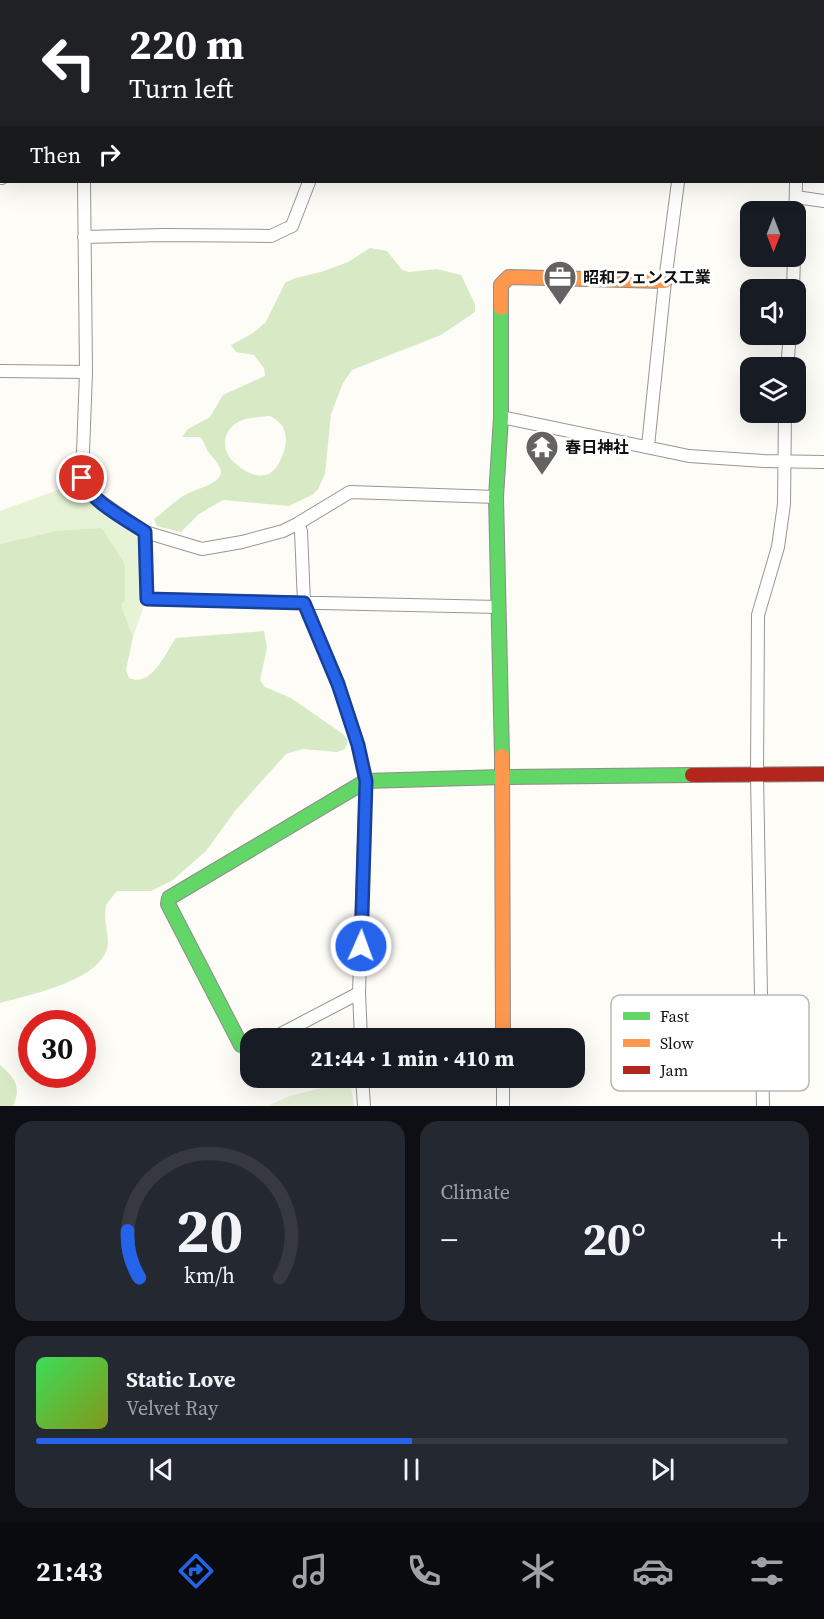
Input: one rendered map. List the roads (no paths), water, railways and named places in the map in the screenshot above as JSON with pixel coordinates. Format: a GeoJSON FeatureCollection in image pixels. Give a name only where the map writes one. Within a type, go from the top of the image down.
{"type":"FeatureCollection","features":[{"type":"Feature","properties":{"kind":"street"},"geometry":{"type":"LineString","coordinates":[[84,183],[86,372],[82,478],[84,486],[97,499],[145,532],[202,549],[242,542],[283,531],[350,492],[496,497]]}},
{"type":"Feature","properties":{"kind":"street"},"geometry":{"type":"LineString","coordinates":[[84,237],[271,236],[292,226],[309,183]]}},
{"type":"Feature","properties":{"kind":"street"},"geometry":{"type":"LineString","coordinates":[[648,446],[678,183]]}},
{"type":"Feature","properties":{"kind":"street"},"geometry":{"type":"LineString","coordinates":[[796,183],[796,201]]}},
{"type":"Feature","properties":{"kind":"street"},"geometry":{"type":"LineString","coordinates":[[796,197],[824,201]]}},
{"type":"Feature","properties":{"kind":"street"},"geometry":{"type":"LineString","coordinates":[[503,1028],[502,777],[496,497],[501,417],[500,291],[509,277],[665,281]]}},
{"type":"Feature","properties":{"kind":"street"},"geometry":{"type":"LineString","coordinates":[[0,371],[86,372]]}},
{"type":"Feature","properties":{"kind":"street"},"geometry":{"type":"LineString","coordinates":[[501,417],[689,456],[824,462]]}},
{"type":"Feature","properties":{"kind":"street"},"geometry":{"type":"LineString","coordinates":[[761,995],[757,775],[758,615],[778,546],[784,504],[785,423]]}},
{"type":"Feature","properties":{"kind":"street"},"geometry":{"type":"LineString","coordinates":[[297,524],[301,531],[304,603],[338,684],[358,745],[366,781],[359,993],[361,1028]]}},
{"type":"Feature","properties":{"kind":"street"},"geometry":{"type":"LineString","coordinates":[[145,532],[147,599],[498,607]]}},
{"type":"Feature","properties":{"kind":"street"},"geometry":{"type":"LineString","coordinates":[[240,1043],[168,904],[169,898],[366,781],[502,777],[824,774]]}},
{"type":"Feature","properties":{"kind":"street"},"geometry":{"type":"LineString","coordinates":[[292,1028],[359,993]]}},
{"type":"Feature","properties":{"kind":"street"},"geometry":{"type":"LineString","coordinates":[[363,1088],[364,1106]]}},
{"type":"Feature","properties":{"kind":"street"},"geometry":{"type":"LineString","coordinates":[[503,1088],[503,1106]]}},
{"type":"Feature","properties":{"kind":"street"},"geometry":{"type":"LineString","coordinates":[[763,1091],[763,1106]]}},
{"type":"Feature","properties":{"kind":"place","name":"昭和フェンス工業"},"geometry":{"type":"Point","coordinates":[560,306]}},
{"type":"Feature","properties":{"kind":"place","name":"春日神社"},"geometry":{"type":"Point","coordinates":[542,476]}}]}
